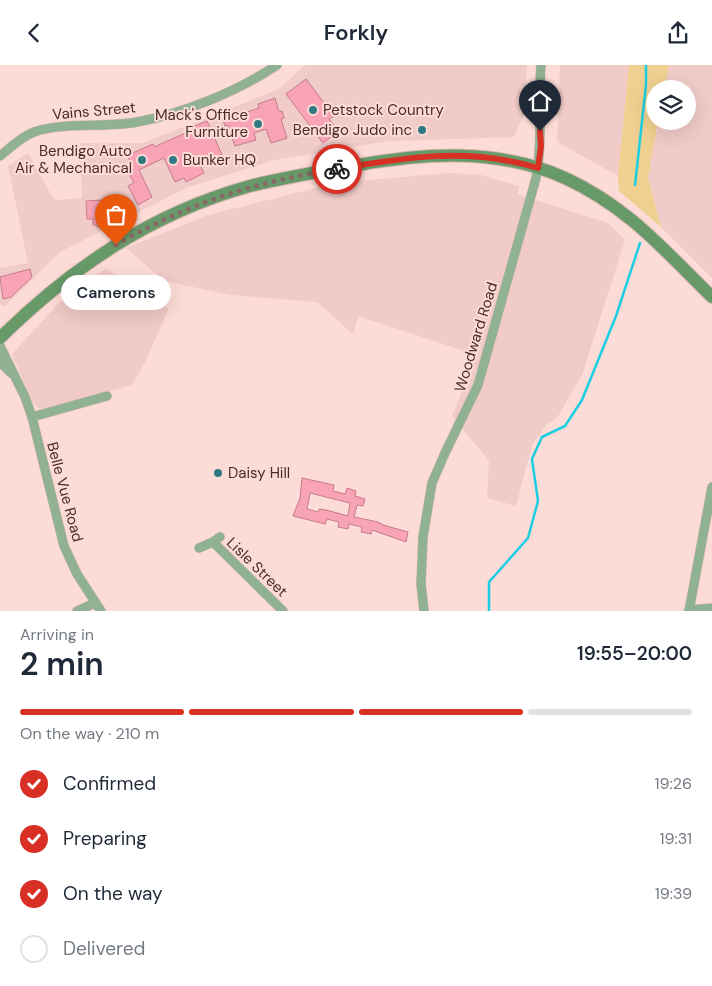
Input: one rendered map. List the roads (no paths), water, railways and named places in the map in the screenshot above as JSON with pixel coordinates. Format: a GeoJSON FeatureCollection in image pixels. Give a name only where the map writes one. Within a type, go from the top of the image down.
{"type":"FeatureCollection","features":[{"type":"Feature","properties":{"kind":"main road"},"geometry":{"type":"LineString","coordinates":[[0,338],[40,299],[97,257],[165,219],[236,191],[312,173],[416,156],[462,154],[483,156],[538,168],[581,186],[624,212],[712,297]]}},
{"type":"Feature","properties":{"kind":"street","name":"Vains Street"},"geometry":{"type":"LineString","coordinates":[[0,156],[22,138],[40,130],[118,125],[149,120],[168,114],[251,81],[277,65]]}},
{"type":"Feature","properties":{"kind":"street","name":"Woodward Road"},"geometry":{"type":"LineString","coordinates":[[424,611],[421,569],[423,537],[432,483],[478,385],[538,168],[541,146],[539,115],[541,65]]}},
{"type":"Feature","properties":{"kind":"street","name":"Belle Vue Road"},"geometry":{"type":"LineString","coordinates":[[0,347],[25,397],[32,417],[64,546],[77,574],[101,611]]}},
{"type":"Feature","properties":{"kind":"street","name":"Belle Vue Road"},"geometry":{"type":"LineString","coordinates":[[0,362],[13,375]]}},
{"type":"Feature","properties":{"kind":"street"},"geometry":{"type":"LineString","coordinates":[[32,417],[108,396]]}},
{"type":"Feature","properties":{"kind":"street"},"geometry":{"type":"LineString","coordinates":[[712,487],[689,611],[712,608]]}},
{"type":"Feature","properties":{"kind":"street","name":"Lisle Street"},"geometry":{"type":"LineString","coordinates":[[199,548],[216,540],[283,611]]}},
{"type":"Feature","properties":{"kind":"street"},"geometry":{"type":"LineString","coordinates":[[77,611],[95,603]]}},
{"type":"Feature","properties":{"kind":"waterway"},"geometry":{"type":"LineString","coordinates":[[635,185],[646,85],[646,65]]}},
{"type":"Feature","properties":{"kind":"waterway"},"geometry":{"type":"LineString","coordinates":[[489,611],[489,582],[528,538],[538,501],[532,459],[542,437],[565,426],[582,400],[616,316],[640,243]]}},
{"type":"Feature","properties":{"kind":"place","name":"Petstock Country"},"geometry":{"type":"Point","coordinates":[313,110]}},
{"type":"Feature","properties":{"kind":"place","name":"Mack's Office Furniture"},"geometry":{"type":"Point","coordinates":[258,124]}},
{"type":"Feature","properties":{"kind":"place","name":"Bendigo Judo inc"},"geometry":{"type":"Point","coordinates":[422,130]}},
{"type":"Feature","properties":{"kind":"place","name":"Bendigo Auto Air & Mechanical"},"geometry":{"type":"Point","coordinates":[142,160]}},
{"type":"Feature","properties":{"kind":"place","name":"Bunker HQ"},"geometry":{"type":"Point","coordinates":[173,160]}},
{"type":"Feature","properties":{"kind":"place","name":"Camerons"},"geometry":{"type":"Point","coordinates":[116,245]}},
{"type":"Feature","properties":{"kind":"place","name":"Daisy Hill"},"geometry":{"type":"Point","coordinates":[218,473]}}]}
